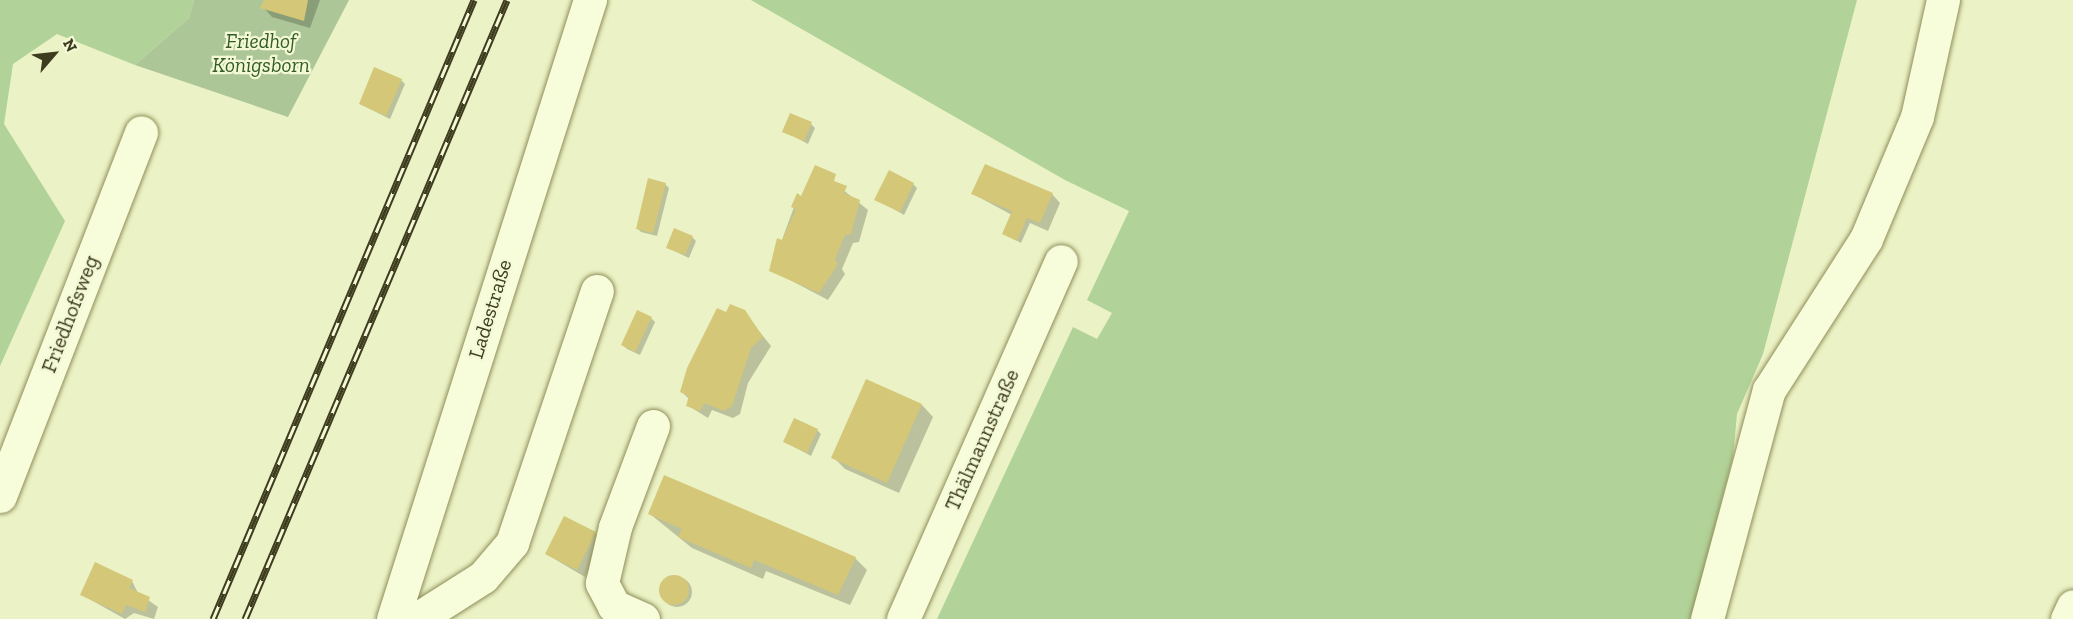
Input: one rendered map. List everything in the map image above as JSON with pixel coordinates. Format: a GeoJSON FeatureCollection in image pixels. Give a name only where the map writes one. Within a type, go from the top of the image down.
{"type":"FeatureCollection","features":[{"type":"Feature","properties":{"kind":"street","name":"Ladestraße"},"geometry":{"type":"LineString","coordinates":[[393,619],[590,0]]}},
{"type":"Feature","properties":{"kind":"street"},"geometry":{"type":"LineString","coordinates":[[1707,619],[1769,390],[1866,239],[1917,117],[1943,0]]}},
{"type":"Feature","properties":{"kind":"street","name":"Friedhofsweg"},"geometry":{"type":"LineString","coordinates":[[0,496],[141,132]]}},
{"type":"Feature","properties":{"kind":"street","name":"Thälmannstraße"},"geometry":{"type":"LineString","coordinates":[[903,619],[1061,261]]}},
{"type":"Feature","properties":{"kind":"street"},"geometry":{"type":"LineString","coordinates":[[417,619],[483,577],[512,543],[597,291]]}},
{"type":"Feature","properties":{"kind":"street"},"geometry":{"type":"LineString","coordinates":[[644,619],[614,606],[602,583],[615,527],[653,426]]}},
{"type":"Feature","properties":{"kind":"street"},"geometry":{"type":"LineString","coordinates":[[2067,619],[2073,606]]}},
{"type":"Feature","properties":{"kind":"green space"},"geometry":{"type":"Polygon","coordinates":[[[0,0],[194,0],[189,18],[135,65],[57,34],[13,64],[4,124],[65,221],[0,366],[0,0]]]}},
{"type":"Feature","properties":{"kind":"green space","name":"Friedhof Königsborn"},"geometry":{"type":"Polygon","coordinates":[[[194,0],[349,0],[288,117],[135,65],[189,18],[194,0]]]}},
{"type":"Feature","properties":{"kind":"green space"},"geometry":{"type":"Polygon","coordinates":[[[751,0],[1857,0],[1763,354],[1737,414],[1733,457],[1691,619],[937,619],[1073,327],[1097,339],[1112,313],[1087,300],[1129,211],[1065,180],[751,0]]]}},
{"type":"Feature","properties":{"kind":"building"},"geometry":{"type":"Polygon","coordinates":[[[264,0],[308,0],[304,21],[260,8],[264,0]]]}},
{"type":"Feature","properties":{"kind":"building"},"geometry":{"type":"Polygon","coordinates":[[[374,67],[402,79],[386,116],[359,104],[374,67]]]}},
{"type":"Feature","properties":{"kind":"building"},"geometry":{"type":"Polygon","coordinates":[[[790,113],[812,122],[804,141],[782,132],[790,113]]]}},
{"type":"Feature","properties":{"kind":"building"},"geometry":{"type":"Polygon","coordinates":[[[985,164],[1053,193],[1040,223],[1027,218],[1017,241],[1002,234],[1012,211],[971,194],[985,164]]]}},
{"type":"Feature","properties":{"kind":"building"},"geometry":{"type":"Polygon","coordinates":[[[815,165],[836,174],[834,181],[847,186],[844,193],[860,200],[851,234],[845,235],[835,259],[838,264],[819,293],[769,271],[777,238],[782,240],[796,209],[791,207],[797,193],[801,196],[815,165]]]}},
{"type":"Feature","properties":{"kind":"building"},"geometry":{"type":"Polygon","coordinates":[[[889,170],[914,183],[900,212],[874,200],[889,170]]]}},
{"type":"Feature","properties":{"kind":"building"},"geometry":{"type":"Polygon","coordinates":[[[648,178],[666,183],[653,233],[636,229],[648,178]]]}},
{"type":"Feature","properties":{"kind":"building"},"geometry":{"type":"Polygon","coordinates":[[[674,228],[693,236],[685,255],[666,248],[674,228]]]}},
{"type":"Feature","properties":{"kind":"building"},"geometry":{"type":"Polygon","coordinates":[[[730,304],[745,310],[763,337],[751,348],[732,406],[724,411],[704,403],[700,411],[686,406],[689,396],[680,392],[687,368],[717,308],[726,312],[730,304]]]}},
{"type":"Feature","properties":{"kind":"building"},"geometry":{"type":"Polygon","coordinates":[[[637,310],[652,317],[635,352],[621,345],[637,310]]]}},
{"type":"Feature","properties":{"kind":"building"},"geometry":{"type":"Polygon","coordinates":[[[866,379],[922,404],[887,483],[831,458],[866,379]]]}},
{"type":"Feature","properties":{"kind":"building"},"geometry":{"type":"Polygon","coordinates":[[[794,418],[818,429],[807,453],[783,442],[794,418]]]}},
{"type":"Feature","properties":{"kind":"building"},"geometry":{"type":"Polygon","coordinates":[[[664,475],[856,557],[838,595],[754,560],[751,568],[678,537],[682,529],[648,514],[664,475]]]}},
{"type":"Feature","properties":{"kind":"building"},"geometry":{"type":"Polygon","coordinates":[[[564,516],[596,532],[577,570],[545,554],[564,516]]]}},
{"type":"Feature","properties":{"kind":"building"},"geometry":{"type":"Polygon","coordinates":[[[95,562],[133,580],[129,588],[150,597],[145,612],[126,605],[122,614],[80,595],[95,562]]]}},
{"type":"Feature","properties":{"kind":"building"},"geometry":{"type":"Polygon","coordinates":[[[674,575],[680,576],[688,584],[688,596],[680,604],[674,605],[668,604],[660,596],[659,590],[660,584],[668,576],[674,575]]]}},
{"type":"Feature","properties":{"kind":"railway"},"geometry":{"type":"LineString","coordinates":[[213,619],[474,0]]}},
{"type":"Feature","properties":{"kind":"railway"},"geometry":{"type":"LineString","coordinates":[[245,619],[507,0]]}}]}
